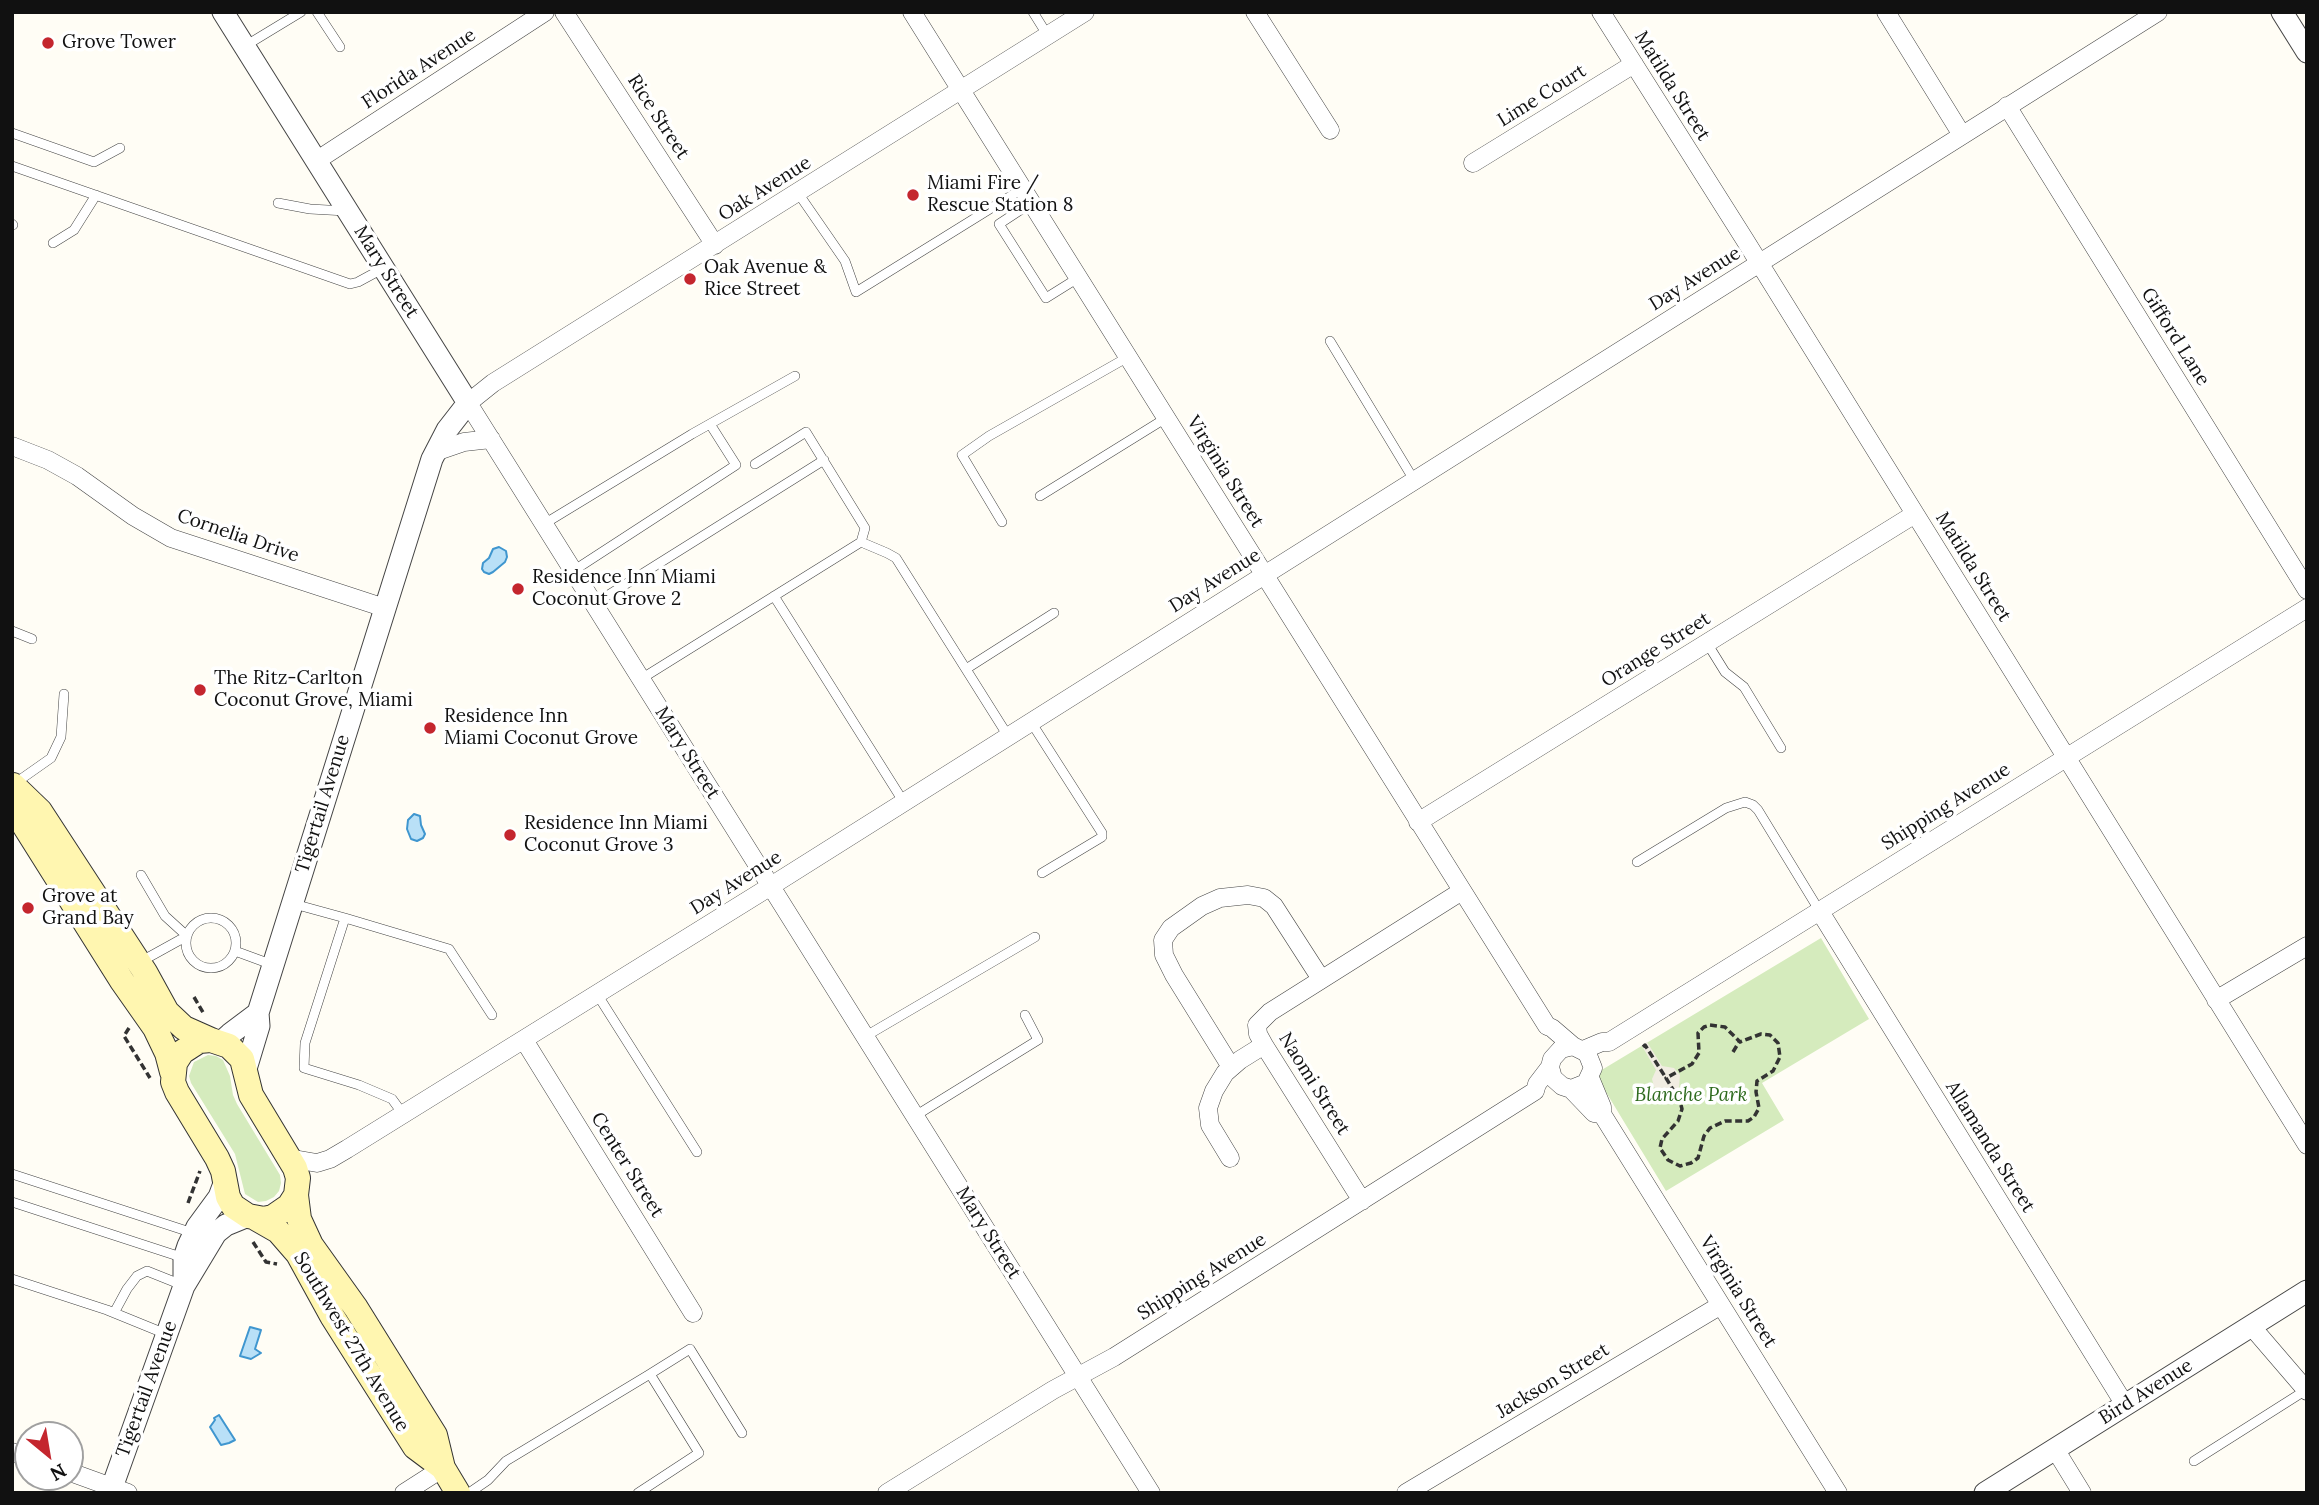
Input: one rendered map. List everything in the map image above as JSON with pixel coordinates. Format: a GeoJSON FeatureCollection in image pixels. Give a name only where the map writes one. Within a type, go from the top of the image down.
{"type":"FeatureCollection","features":[{"type":"Feature","properties":{"kind":"main road"},"geometry":{"type":"LineString","coordinates":[[12,785],[40,811],[139,963],[167,1012],[184,1028],[213,1034],[237,1052],[246,1069]]}},
{"type":"Feature","properties":{"kind":"main road"},"geometry":{"type":"LineString","coordinates":[[12,785],[22,822],[122,981],[155,1028],[172,1072]]}},
{"type":"Feature","properties":{"kind":"main road"},"geometry":{"type":"LineString","coordinates":[[172,1072],[174,1063],[188,1046],[213,1034]]}},
{"type":"Feature","properties":{"kind":"main road","name":"Southwest 27th Avenue"},"geometry":{"type":"LineString","coordinates":[[246,1069],[251,1095],[298,1178],[296,1195],[299,1219],[312,1245],[356,1308],[435,1435],[443,1468],[458,1493]]}},
{"type":"Feature","properties":{"kind":"main road","name":"Southwest 27th Avenue"},"geometry":{"type":"LineString","coordinates":[[172,1072],[177,1092],[217,1158],[233,1206],[251,1224],[278,1231],[298,1254],[332,1316],[415,1447],[443,1468]]}},
{"type":"Feature","properties":{"kind":"main road"},"geometry":{"type":"LineString","coordinates":[[251,1224],[281,1213],[296,1195]]}},
{"type":"Feature","properties":{"kind":"street","name":"Mary Street"},"geometry":{"type":"LineString","coordinates":[[223,12],[1150,1493]]}},
{"type":"Feature","properties":{"kind":"street","name":"Florida Avenue"},"geometry":{"type":"LineString","coordinates":[[316,161],[545,12]]}},
{"type":"Feature","properties":{"kind":"street","name":"Rice Street"},"geometry":{"type":"LineString","coordinates":[[564,12],[715,245]]}},
{"type":"Feature","properties":{"kind":"street","name":"Virginia Street"},"geometry":{"type":"LineString","coordinates":[[912,12],[1547,1026],[1578,1048]]}},
{"type":"Feature","properties":{"kind":"street","name":"Oak Avenue"},"geometry":{"type":"LineString","coordinates":[[468,403],[493,383],[1085,12]]}},
{"type":"Feature","properties":{"kind":"street"},"geometry":{"type":"LineString","coordinates":[[1255,12],[1330,130]]}},
{"type":"Feature","properties":{"kind":"street","name":"Matilda Street"},"geometry":{"type":"LineString","coordinates":[[1601,12],[1760,263],[2307,1145]]}},
{"type":"Feature","properties":{"kind":"street"},"geometry":{"type":"LineString","coordinates":[[1886,12],[1962,135]]}},
{"type":"Feature","properties":{"kind":"street","name":"Day Avenue"},"geometry":{"type":"LineString","coordinates":[[288,1158],[309,1163],[324,1161],[347,1149],[771,886],[2158,12]]}},
{"type":"Feature","properties":{"kind":"street"},"geometry":{"type":"LineString","coordinates":[[2282,12],[2307,52]]}},
{"type":"Feature","properties":{"kind":"street","name":"Lime Court"},"geometry":{"type":"LineString","coordinates":[[1473,163],[1634,64]]}},
{"type":"Feature","properties":{"kind":"street","name":"Gifford Lane"},"geometry":{"type":"LineString","coordinates":[[2007,106],[2307,590]]}},
{"type":"Feature","properties":{"kind":"street","name":"Tigertail Avenue"},"geometry":{"type":"LineString","coordinates":[[246,1069],[259,1026],[258,1013],[435,452],[447,430],[468,403]]}},
{"type":"Feature","properties":{"kind":"street"},"geometry":{"type":"LineString","coordinates":[[435,452],[456,444],[491,439]]}},
{"type":"Feature","properties":{"kind":"street","name":"Cornelia Drive"},"geometry":{"type":"LineString","coordinates":[[12,446],[48,460],[77,476],[133,516],[171,538],[385,608]]}},
{"type":"Feature","properties":{"kind":"street","name":"Orange Street"},"geometry":{"type":"LineString","coordinates":[[1418,822],[1915,514]]}},
{"type":"Feature","properties":{"kind":"street","name":"Shipping Avenue"},"geometry":{"type":"LineString","coordinates":[[1578,1048],[1609,1042],[2307,608]]}},
{"type":"Feature","properties":{"kind":"street"},"geometry":{"type":"LineString","coordinates":[[1231,1067],[1164,955],[1163,940],[1180,921],[1212,901],[1229,897],[1256,896],[1269,901],[1321,979],[1462,891]]}},
{"type":"Feature","properties":{"kind":"street","name":"Allamanda Street"},"geometry":{"type":"LineString","coordinates":[[1819,910],[2125,1405]]}},
{"type":"Feature","properties":{"kind":"street"},"geometry":{"type":"LineString","coordinates":[[2216,1000],[2307,946]]}},
{"type":"Feature","properties":{"kind":"street","name":"Naomi Street"},"geometry":{"type":"LineString","coordinates":[[1321,979],[1261,1019],[1257,1030],[1362,1201]]}},
{"type":"Feature","properties":{"kind":"street"},"geometry":{"type":"LineString","coordinates":[[213,1034],[258,1013]]}},
{"type":"Feature","properties":{"kind":"street","name":"Virginia Street"},"geometry":{"type":"LineString","coordinates":[[1547,1026],[1545,1032],[1551,1063]]}},
{"type":"Feature","properties":{"kind":"street","name":"Center Street"},"geometry":{"type":"LineString","coordinates":[[524,1040],[693,1312]]}},
{"type":"Feature","properties":{"kind":"street","name":"Shipping Avenue"},"geometry":{"type":"LineString","coordinates":[[1591,1073],[1609,1048],[1609,1042]]}},
{"type":"Feature","properties":{"kind":"street"},"geometry":{"type":"LineString","coordinates":[[1230,1158],[1210,1125],[1208,1108],[1220,1081],[1231,1067],[1264,1045]]}},
{"type":"Feature","properties":{"kind":"street"},"geometry":{"type":"LineString","coordinates":[[1578,1048],[1590,1058],[1591,1073],[1582,1086],[1567,1087],[1553,1078],[1551,1063],[1561,1049],[1578,1048]]}},
{"type":"Feature","properties":{"kind":"street","name":"Shipping Avenue"},"geometry":{"type":"LineString","coordinates":[[887,1493],[1114,1357],[1535,1091],[1551,1063]]}},
{"type":"Feature","properties":{"kind":"street","name":"Virginia Street"},"geometry":{"type":"LineString","coordinates":[[1591,1073],[1602,1114],[1838,1493]]}},
{"type":"Feature","properties":{"kind":"street","name":"Virginia Street"},"geometry":{"type":"LineString","coordinates":[[1567,1087],[1594,1113],[1602,1114]]}},
{"type":"Feature","properties":{"kind":"street","name":"Shipping Avenue"},"geometry":{"type":"LineString","coordinates":[[1535,1091],[1541,1094],[1567,1087]]}},
{"type":"Feature","properties":{"kind":"street","name":"Tigertail Avenue"},"geometry":{"type":"LineString","coordinates":[[184,1286],[184,1258],[193,1233],[219,1197],[225,1181]]}},
{"type":"Feature","properties":{"kind":"street","name":"Tigertail Avenue"},"geometry":{"type":"LineString","coordinates":[[117,1491],[166,1334],[184,1286],[216,1233],[231,1223],[251,1224]]}},
{"type":"Feature","properties":{"kind":"street","name":"Bird Avenue"},"geometry":{"type":"LineString","coordinates":[[1985,1493],[2307,1292]]}},
{"type":"Feature","properties":{"kind":"street","name":"Jackson Street"},"geometry":{"type":"LineString","coordinates":[[1406,1493],[1721,1305]]}},
{"type":"Feature","properties":{"kind":"street"},"geometry":{"type":"LineString","coordinates":[[2252,1327],[2306,1390]]}},
{"type":"Feature","properties":{"kind":"street"},"geometry":{"type":"LineString","coordinates":[[2055,1449],[2082,1493]]}},
{"type":"Feature","properties":{"kind":"street"},"geometry":{"type":"LineString","coordinates":[[404,1493],[443,1468]]}},
{"type":"Feature","properties":{"kind":"street"},"geometry":{"type":"LineString","coordinates":[[84,1478],[117,1491]]}},
{"type":"Feature","properties":{"kind":"lane"},"geometry":{"type":"LineString","coordinates":[[245,46],[300,12]]}},
{"type":"Feature","properties":{"kind":"lane"},"geometry":{"type":"LineString","coordinates":[[317,12],[340,47]]}},
{"type":"Feature","properties":{"kind":"lane"},"geometry":{"type":"LineString","coordinates":[[1033,12],[1048,36]]}},
{"type":"Feature","properties":{"kind":"lane"},"geometry":{"type":"LineString","coordinates":[[12,134],[94,162],[120,148]]}},
{"type":"Feature","properties":{"kind":"lane"},"geometry":{"type":"LineString","coordinates":[[12,166],[350,284],[383,268]]}},
{"type":"Feature","properties":{"kind":"lane"},"geometry":{"type":"LineString","coordinates":[[798,193],[845,261],[856,292],[1027,196]]}},
{"type":"Feature","properties":{"kind":"lane"},"geometry":{"type":"LineString","coordinates":[[53,243],[74,230],[96,195]]}},
{"type":"Feature","properties":{"kind":"lane"},"geometry":{"type":"LineString","coordinates":[[1027,196],[999,224],[1005,235],[1046,298],[1078,278]]}},
{"type":"Feature","properties":{"kind":"lane"},"geometry":{"type":"LineString","coordinates":[[278,203],[310,209],[347,211]]}},
{"type":"Feature","properties":{"kind":"lane"},"geometry":{"type":"LineString","coordinates":[[1330,341],[1414,480]]}},
{"type":"Feature","properties":{"kind":"lane"},"geometry":{"type":"LineString","coordinates":[[1002,522],[962,455],[989,436],[1128,357]]}},
{"type":"Feature","properties":{"kind":"lane"},"geometry":{"type":"LineString","coordinates":[[544,524],[795,376]]}},
{"type":"Feature","properties":{"kind":"lane"},"geometry":{"type":"LineString","coordinates":[[1040,496],[1166,418]]}},
{"type":"Feature","properties":{"kind":"lane"},"geometry":{"type":"LineString","coordinates":[[573,571],[736,465],[710,424]]}},
{"type":"Feature","properties":{"kind":"lane"},"geometry":{"type":"LineString","coordinates":[[641,679],[861,542],[864,528],[806,432],[755,464]]}},
{"type":"Feature","properties":{"kind":"lane"},"geometry":{"type":"LineString","coordinates":[[594,604],[824,460]]}},
{"type":"Feature","properties":{"kind":"lane"},"geometry":{"type":"LineString","coordinates":[[861,542],[895,558],[1008,736]]}},
{"type":"Feature","properties":{"kind":"lane"},"geometry":{"type":"LineString","coordinates":[[774,596],[903,801]]}},
{"type":"Feature","properties":{"kind":"lane"},"geometry":{"type":"LineString","coordinates":[[966,668],[1054,613]]}},
{"type":"Feature","properties":{"kind":"lane"},"geometry":{"type":"LineString","coordinates":[[12,631],[32,639]]}},
{"type":"Feature","properties":{"kind":"lane"},"geometry":{"type":"LineString","coordinates":[[1707,643],[1725,672],[1744,687],[1781,748]]}},
{"type":"Feature","properties":{"kind":"lane"},"geometry":{"type":"LineString","coordinates":[[12,785],[51,758],[61,737],[64,694]]}},
{"type":"Feature","properties":{"kind":"lane"},"geometry":{"type":"LineString","coordinates":[[1031,722],[1102,833],[1102,837],[1042,873]]}},
{"type":"Feature","properties":{"kind":"lane"},"geometry":{"type":"LineString","coordinates":[[1637,862],[1726,808],[1745,802],[1754,805],[1758,810],[1819,910]]}},
{"type":"Feature","properties":{"kind":"lane"},"geometry":{"type":"LineString","coordinates":[[141,875],[165,916],[187,936]]}},
{"type":"Feature","properties":{"kind":"lane"},"geometry":{"type":"LineString","coordinates":[[292,903],[449,949],[492,1015]]}},
{"type":"Feature","properties":{"kind":"lane"},"geometry":{"type":"LineString","coordinates":[[217,917],[225,920],[234,931],[237,939],[235,951],[225,964],[217,968],[202,966],[194,962],[188,953],[187,936],[196,922],[217,917]]}},
{"type":"Feature","properties":{"kind":"lane"},"geometry":{"type":"LineString","coordinates":[[345,918],[305,1044],[304,1068],[359,1085],[391,1099],[403,1114]]}},
{"type":"Feature","properties":{"kind":"lane"},"geometry":{"type":"LineString","coordinates":[[139,963],[187,936]]}},
{"type":"Feature","properties":{"kind":"lane"},"geometry":{"type":"LineString","coordinates":[[866,1036],[1035,937]]}},
{"type":"Feature","properties":{"kind":"lane"},"geometry":{"type":"LineString","coordinates":[[235,951],[273,965]]}},
{"type":"Feature","properties":{"kind":"lane"},"geometry":{"type":"LineString","coordinates":[[597,994],[698,1152]]}},
{"type":"Feature","properties":{"kind":"lane"},"geometry":{"type":"LineString","coordinates":[[915,1116],[1038,1040],[1025,1015]]}},
{"type":"Feature","properties":{"kind":"lane"},"geometry":{"type":"LineString","coordinates":[[12,1174],[193,1233]]}},
{"type":"Feature","properties":{"kind":"lane"},"geometry":{"type":"LineString","coordinates":[[12,1202],[184,1258]]}},
{"type":"Feature","properties":{"kind":"lane"},"geometry":{"type":"LineString","coordinates":[[114,1313],[127,1289],[137,1276],[147,1270],[184,1286]]}},
{"type":"Feature","properties":{"kind":"lane"},"geometry":{"type":"LineString","coordinates":[[12,1279],[114,1313],[166,1334]]}},
{"type":"Feature","properties":{"kind":"lane"},"geometry":{"type":"LineString","coordinates":[[469,1493],[488,1480],[506,1461],[690,1349],[742,1433]]}},
{"type":"Feature","properties":{"kind":"lane"},"geometry":{"type":"LineString","coordinates":[[638,1493],[699,1453],[650,1374]]}},
{"type":"Feature","properties":{"kind":"lane"},"geometry":{"type":"LineString","coordinates":[[2194,1461],[2306,1390]]}},
{"type":"Feature","properties":{"kind":"path"},"geometry":{"type":"LineString","coordinates":[[194,997],[213,1034]]}},
{"type":"Feature","properties":{"kind":"path"},"geometry":{"type":"LineString","coordinates":[[1666,1079],[1696,1060],[1699,1053],[1698,1033],[1704,1027],[1726,1027],[1739,1042]]}},
{"type":"Feature","properties":{"kind":"path"},"geometry":{"type":"LineString","coordinates":[[1643,1047],[1646,1045],[1682,1109],[1678,1121],[1662,1139],[1660,1148],[1671,1162],[1684,1166],[1698,1158],[1703,1136],[1710,1128],[1725,1121],[1748,1121],[1759,1110],[1757,1081],[1776,1068],[1780,1057],[1779,1046],[1773,1037],[1765,1034],[1739,1042],[1733,1052]]}},
{"type":"Feature","properties":{"kind":"path"},"geometry":{"type":"LineString","coordinates":[[251,1224],[266,1262]]}},
{"type":"Feature","properties":{"kind":"green space","name":"Blanche Park"},"geometry":{"type":"Polygon","coordinates":[[[1821,938],[1869,1019],[1762,1083],[1784,1120],[1666,1191],[1595,1074],[1821,938]]]}},
{"type":"Feature","properties":{"kind":"green space"},"geometry":{"type":"Polygon","coordinates":[[[208,1055],[223,1060],[237,1104],[280,1175],[279,1191],[266,1201],[258,1202],[245,1194],[235,1154],[191,1083],[189,1076],[194,1062],[208,1055]]]}},
{"type":"Feature","properties":{"kind":"shaded area"},"geometry":{"type":"Polygon","coordinates":[[[1647,1042],[1662,1066],[1674,1068],[1680,1075],[1679,1087],[1672,1094],[1661,1093],[1654,1087],[1652,1079],[1656,1070],[1642,1046],[1647,1042]]]}},
{"type":"Feature","properties":{"kind":"water"},"geometry":{"type":"Polygon","coordinates":[[[499,547],[506,551],[505,562],[489,574],[484,572],[483,563],[493,549],[499,547]]]}},
{"type":"Feature","properties":{"kind":"water"},"geometry":{"type":"Polygon","coordinates":[[[414,814],[420,816],[425,834],[417,841],[411,839],[407,829],[408,820],[414,814]]]}},
{"type":"Feature","properties":{"kind":"water"},"geometry":{"type":"Polygon","coordinates":[[[250,1327],[261,1330],[255,1349],[261,1353],[251,1359],[240,1356],[250,1327]]]}},
{"type":"Feature","properties":{"kind":"water"},"geometry":{"type":"Polygon","coordinates":[[[219,1415],[235,1440],[221,1445],[210,1427],[214,1418],[219,1415]]]}},
{"type":"Feature","properties":{"kind":"place","name":"Grove Tower"},"geometry":{"type":"Point","coordinates":[48,43]}},
{"type":"Feature","properties":{"kind":"place","name":"Miami Fire / Rescue Station 8"},"geometry":{"type":"Point","coordinates":[913,195]}},
{"type":"Feature","properties":{"kind":"place","name":"Oak Avenue & Rice Street"},"geometry":{"type":"Point","coordinates":[690,279]}},
{"type":"Feature","properties":{"kind":"place","name":"Residence Inn Miami Coconut Grove 2"},"geometry":{"type":"Point","coordinates":[518,589]}},
{"type":"Feature","properties":{"kind":"place","name":"The Ritz-Carlton Coconut Grove, Miami"},"geometry":{"type":"Point","coordinates":[200,690]}},
{"type":"Feature","properties":{"kind":"place","name":"Residence Inn Miami Coconut Grove"},"geometry":{"type":"Point","coordinates":[430,728]}},
{"type":"Feature","properties":{"kind":"place","name":"Residence Inn Miami Coconut Grove 3"},"geometry":{"type":"Point","coordinates":[510,835]}},
{"type":"Feature","properties":{"kind":"place","name":"Grove at Grand Bay"},"geometry":{"type":"Point","coordinates":[28,908]}}]}
